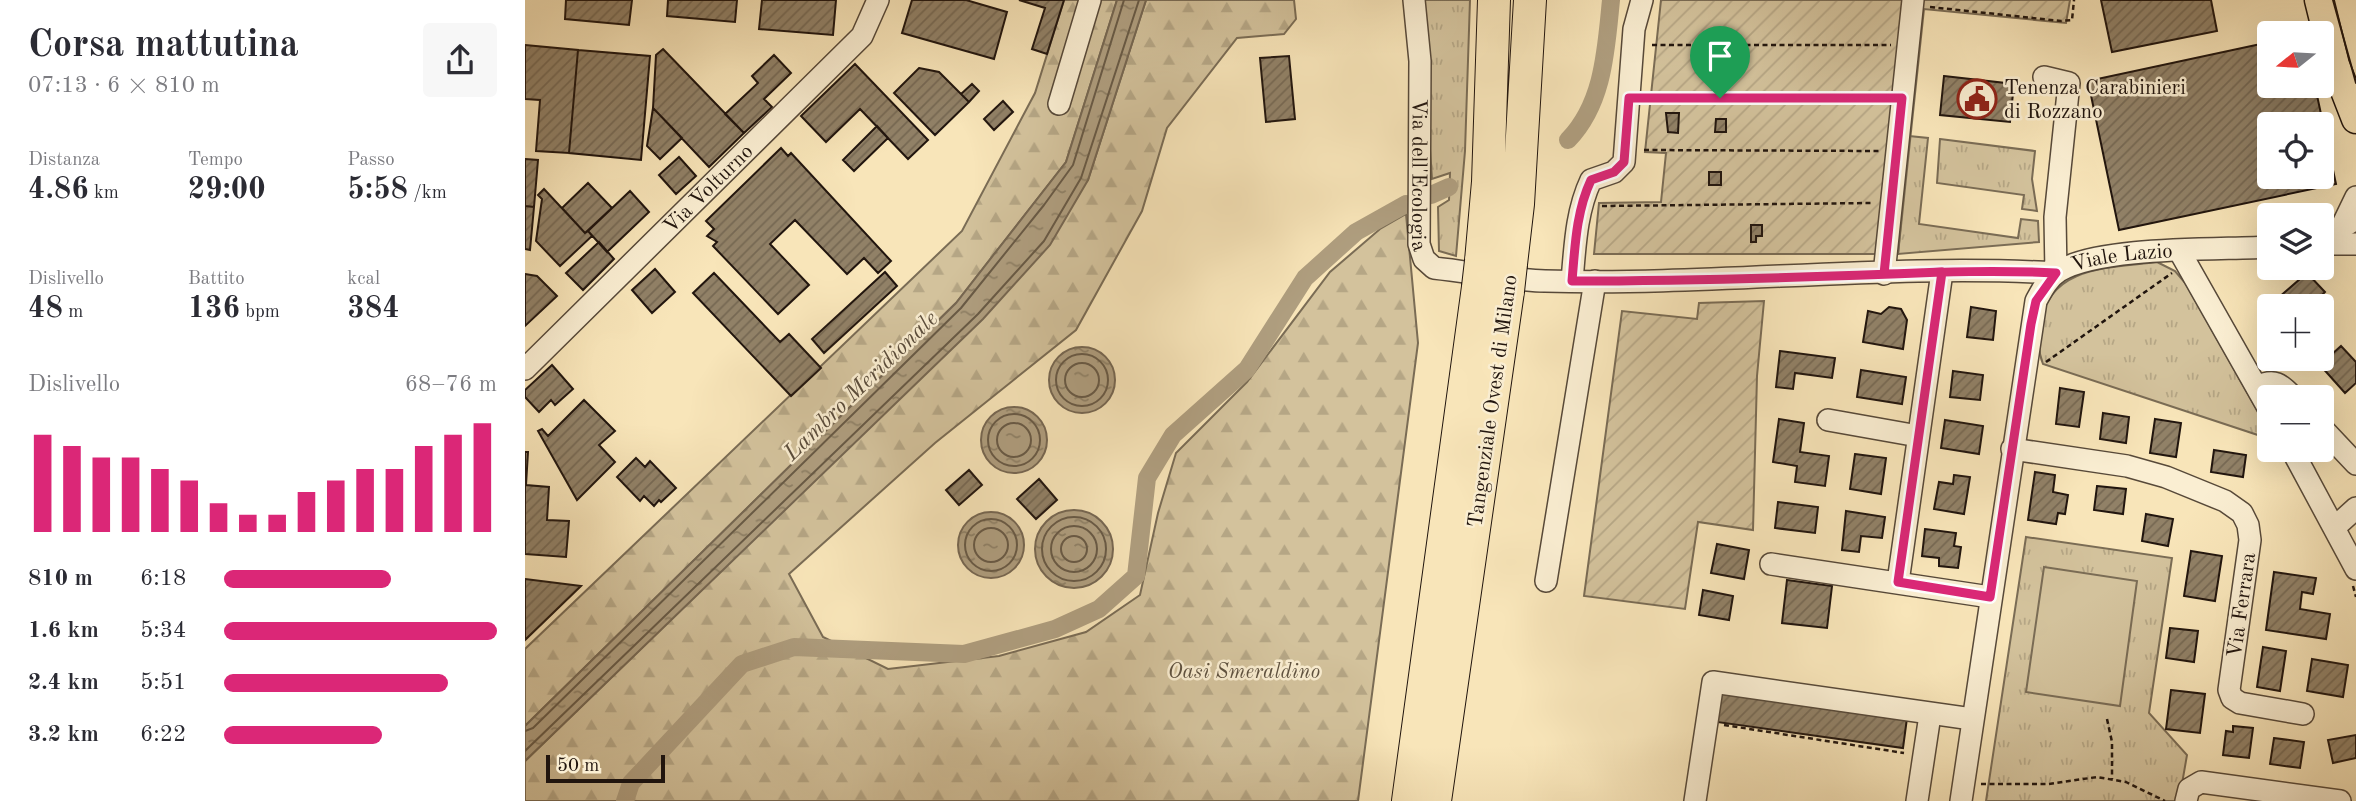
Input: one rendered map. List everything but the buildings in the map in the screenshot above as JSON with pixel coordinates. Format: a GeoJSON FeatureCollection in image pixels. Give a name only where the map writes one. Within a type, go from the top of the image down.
{"type":"FeatureCollection","features":[{"type":"Feature","properties":{"kind":"highway","name":"Tangenziale Ovest di Milano"},"geometry":{"type":"LineString","coordinates":[[1435,801],[1494,276],[1488,182],[1494,0]]}},
{"type":"Feature","properties":{"kind":"highway","name":"Tangenziale Ovest di Milano"},"geometry":{"type":"LineString","coordinates":[[1408,801],[1494,276],[1518,204],[1530,0]]}},
{"type":"Feature","properties":{"kind":"main road"},"geometry":{"type":"LineString","coordinates":[[2319,0],[2335,65],[2355,118]]}},
{"type":"Feature","properties":{"kind":"street","name":"Via Volturno"},"geometry":{"type":"LineString","coordinates":[[525,369],[862,36],[878,0]]}},
{"type":"Feature","properties":{"kind":"street"},"geometry":{"type":"LineString","coordinates":[[1059,104],[1090,0]]}},
{"type":"Feature","properties":{"kind":"street","name":"Via dell'Ecologia"},"geometry":{"type":"LineString","coordinates":[[1414,0],[1420,61],[1419,244],[1424,259],[1434,268],[1542,281],[1942,272],[2056,273]]}},
{"type":"Feature","properties":{"kind":"street"},"geometry":{"type":"LineString","coordinates":[[1572,281],[1582,206],[1591,180],[1614,172],[1624,162],[1633,46],[1642,0]]}},
{"type":"Feature","properties":{"kind":"street"},"geometry":{"type":"LineString","coordinates":[[1884,274],[1913,2]]}},
{"type":"Feature","properties":{"kind":"street"},"geometry":{"type":"LineString","coordinates":[[2044,77],[2069,83],[2055,217],[2056,273]]}},
{"type":"Feature","properties":{"kind":"street"},"geometry":{"type":"LineString","coordinates":[[2348,223],[2356,197]]}},
{"type":"Feature","properties":{"kind":"street"},"geometry":{"type":"LineString","coordinates":[[2334,243],[2356,244]]}},
{"type":"Feature","properties":{"kind":"street","name":"Viale Lazio"},"geometry":{"type":"LineString","coordinates":[[1962,792],[2036,301],[2056,273],[2070,266],[2120,254],[2257,248]]}},
{"type":"Feature","properties":{"kind":"street"},"geometry":{"type":"LineString","coordinates":[[2180,252],[2257,387]]}},
{"type":"Feature","properties":{"kind":"street"},"geometry":{"type":"LineString","coordinates":[[1898,582],[1942,272]]}},
{"type":"Feature","properties":{"kind":"street"},"geometry":{"type":"LineString","coordinates":[[1546,581],[1595,281]]}},
{"type":"Feature","properties":{"kind":"street"},"geometry":{"type":"LineString","coordinates":[[2261,385],[2267,382],[2281,385]]}},
{"type":"Feature","properties":{"kind":"street"},"geometry":{"type":"LineString","coordinates":[[1828,420],[1918,436]]}},
{"type":"Feature","properties":{"kind":"street"},"geometry":{"type":"LineString","coordinates":[[2334,441],[2356,464]]}},
{"type":"Feature","properties":{"kind":"street","name":"Via Ferrara"},"geometry":{"type":"LineString","coordinates":[[2012,449],[2149,472],[2225,501],[2242,513],[2248,525],[2250,540],[2229,690],[2232,698],[2240,703],[2303,714]]}},
{"type":"Feature","properties":{"kind":"street"},"geometry":{"type":"LineString","coordinates":[[2298,462],[2356,569]]}},
{"type":"Feature","properties":{"kind":"street"},"geometry":{"type":"LineString","coordinates":[[2335,527],[2356,508]]}},
{"type":"Feature","properties":{"kind":"street"},"geometry":{"type":"LineString","coordinates":[[1770,564],[1990,597]]}},
{"type":"Feature","properties":{"kind":"street"},"geometry":{"type":"LineString","coordinates":[[1695,801],[1713,682],[1972,719]]}},
{"type":"Feature","properties":{"kind":"street"},"geometry":{"type":"LineString","coordinates":[[1917,801],[1930,715]]}},
{"type":"Feature","properties":{"kind":"street"},"geometry":{"type":"LineString","coordinates":[[2186,801],[2189,789],[2201,782],[2340,801]]}},
{"type":"Feature","properties":{"kind":"path"},"geometry":{"type":"LineString","coordinates":[[1913,2],[2061,21],[2072,20],[2074,0]]}},
{"type":"Feature","properties":{"kind":"path"},"geometry":{"type":"LineString","coordinates":[[1633,46],[1908,45]]}},
{"type":"Feature","properties":{"kind":"path"},"geometry":{"type":"LineString","coordinates":[[1629,98],[1902,98]]}},
{"type":"Feature","properties":{"kind":"path"},"geometry":{"type":"LineString","coordinates":[[1625,150],[1896,151]]}},
{"type":"Feature","properties":{"kind":"path"},"geometry":{"type":"LineString","coordinates":[[1582,206],[1891,203]]}},
{"type":"Feature","properties":{"kind":"path"},"geometry":{"type":"LineString","coordinates":[[2043,364],[2175,271],[2191,271]]}},
{"type":"Feature","properties":{"kind":"path"},"geometry":{"type":"LineString","coordinates":[[2107,719],[2112,742],[2112,779]]}},
{"type":"Feature","properties":{"kind":"path"},"geometry":{"type":"LineString","coordinates":[[1707,722],[1924,755]]}},
{"type":"Feature","properties":{"kind":"path"},"geometry":{"type":"LineString","coordinates":[[1962,792],[2049,784],[2078,777],[2126,782],[2165,801]]}},
{"type":"Feature","properties":{"kind":"green space"},"geometry":{"type":"Polygon","coordinates":[[[1064,0],[1117,0],[1066,162],[956,303],[525,726],[525,649],[962,231],[1035,93],[1064,0]]]}},
{"type":"Feature","properties":{"kind":"green space","name":"Oasi Smeraldino"},"geometry":{"type":"Polygon","coordinates":[[[1146,0],[1294,0],[1296,19],[1284,34],[1237,38],[1167,128],[1142,211],[1076,330],[935,443],[789,574],[823,637],[888,669],[999,656],[1086,632],[1140,595],[1158,513],[1176,453],[1247,382],[1330,272],[1380,229],[1406,214],[1418,343],[1358,801],[525,801],[525,761],[787,507],[1088,180],[1146,0]]]}},
{"type":"Feature","properties":{"kind":"green space"},"geometry":{"type":"Polygon","coordinates":[[[1420,0],[1470,0],[1465,151],[1456,256],[1439,251],[1438,207],[1449,200],[1450,173],[1432,179],[1420,0]]]}},
{"type":"Feature","properties":{"kind":"green space"},"geometry":{"type":"Polygon","coordinates":[[[1661,0],[2070,0],[2066,23],[1924,9],[1898,254],[1594,254],[1599,203],[1661,202],[1666,153],[1645,152],[1661,0]]]}},
{"type":"Feature","properties":{"kind":"green space"},"geometry":{"type":"Polygon","coordinates":[[[1909,136],[1928,138],[1919,224],[2018,238],[2021,219],[2038,221],[2039,242],[1898,254],[1909,136]]]}},
{"type":"Feature","properties":{"kind":"green space"},"geometry":{"type":"Polygon","coordinates":[[[1940,139],[2035,151],[2032,179],[2037,211],[2022,209],[2024,195],[1937,183],[1940,139]]]}},
{"type":"Feature","properties":{"kind":"green space"},"geometry":{"type":"Polygon","coordinates":[[[2157,262],[2175,271],[2186,284],[2257,410],[2257,435],[2043,364],[2039,338],[2047,303],[2057,289],[2070,280],[2103,269],[2157,262]]]}},
{"type":"Feature","properties":{"kind":"green space"},"geometry":{"type":"Polygon","coordinates":[[[1764,301],[1757,376],[1753,530],[1698,522],[1685,609],[1584,596],[1622,311],[1697,319],[1699,303],[1764,301]]]}},
{"type":"Feature","properties":{"kind":"green space"},"geometry":{"type":"Polygon","coordinates":[[[2026,537],[2172,558],[2149,713],[2187,755],[2179,801],[1986,801],[2026,537]]]}},
{"type":"Feature","properties":{"kind":"green space"},"geometry":{"type":"Polygon","coordinates":[[[2044,567],[2137,581],[2120,706],[2026,692],[2044,567]]]}},
{"type":"Feature","properties":{"kind":"water"},"geometry":{"type":"Polygon","coordinates":[[[1117,0],[1146,0],[1088,180],[1050,245],[983,319],[525,761],[525,726],[956,303],[1066,162],[1117,0]]]}},
{"type":"Feature","properties":{"kind":"water"},"geometry":{"type":"Polygon","coordinates":[[[1088,347],[1106,356],[1113,367],[1113,393],[1106,404],[1095,411],[1076,413],[1058,404],[1051,393],[1049,374],[1058,356],[1069,349],[1088,347]]]}},
{"type":"Feature","properties":{"kind":"water"},"geometry":{"type":"Polygon","coordinates":[[[1008,407],[1020,407],[1032,412],[1042,422],[1047,440],[1045,453],[1032,468],[1020,473],[1008,473],[996,468],[986,458],[981,446],[981,434],[986,422],[996,412],[1008,407]]]}},
{"type":"Feature","properties":{"kind":"water"},"geometry":{"type":"Polygon","coordinates":[[[1074,510],[1089,513],[1102,521],[1110,534],[1113,549],[1110,564],[1102,577],[1089,585],[1074,588],[1059,585],[1046,577],[1038,564],[1035,549],[1038,534],[1046,521],[1059,513],[1074,510]]]}},
{"type":"Feature","properties":{"kind":"water"},"geometry":{"type":"Polygon","coordinates":[[[985,512],[997,512],[1009,517],[1019,527],[1024,545],[1022,558],[1009,573],[997,578],[985,578],[973,573],[963,563],[958,551],[958,539],[963,527],[973,517],[985,512]]]}},
{"type":"Feature","properties":{"kind":"waterway"},"geometry":{"type":"LineString","coordinates":[[1568,140],[1580,125],[1596,92],[1605,56],[1611,0]]}},
{"type":"Feature","properties":{"kind":"waterway"},"geometry":{"type":"LineString","coordinates":[[1431,195],[1449,187]]}},
{"type":"Feature","properties":{"kind":"waterway"},"geometry":{"type":"LineString","coordinates":[[625,801],[631,783],[742,664],[794,647],[964,654],[1055,629],[1099,609],[1136,576],[1147,478],[1173,435],[1247,369],[1305,278],[1356,232],[1406,204]]}},
{"type":"Feature","properties":{"kind":"tram line"},"geometry":{"type":"LineString","coordinates":[[2333,0],[2356,83]]}},
{"type":"Feature","properties":{"kind":"place","name":"Tenenza Carabinieri di Rozzano"},"geometry":{"type":"Point","coordinates":[1977,99]}},
{"type":"Feature","properties":{"kind":"route"},"geometry":{"type":"LineString","coordinates":[[1720,98],[1629,98],[1624,162],[1614,172],[1591,180],[1584,195],[1577,224],[1572,281],[1702,280],[1901,274],[1942,272],[1898,582],[1990,597],[2031,324],[2036,301],[2056,273],[2019,271],[1942,272],[1884,274],[1902,98],[1720,98]]}},
{"type":"Feature","properties":{"kind":"water label","name":"Lambro Meridionale"},"geometry":{"type":"Point","coordinates":[860,385]}}]}
